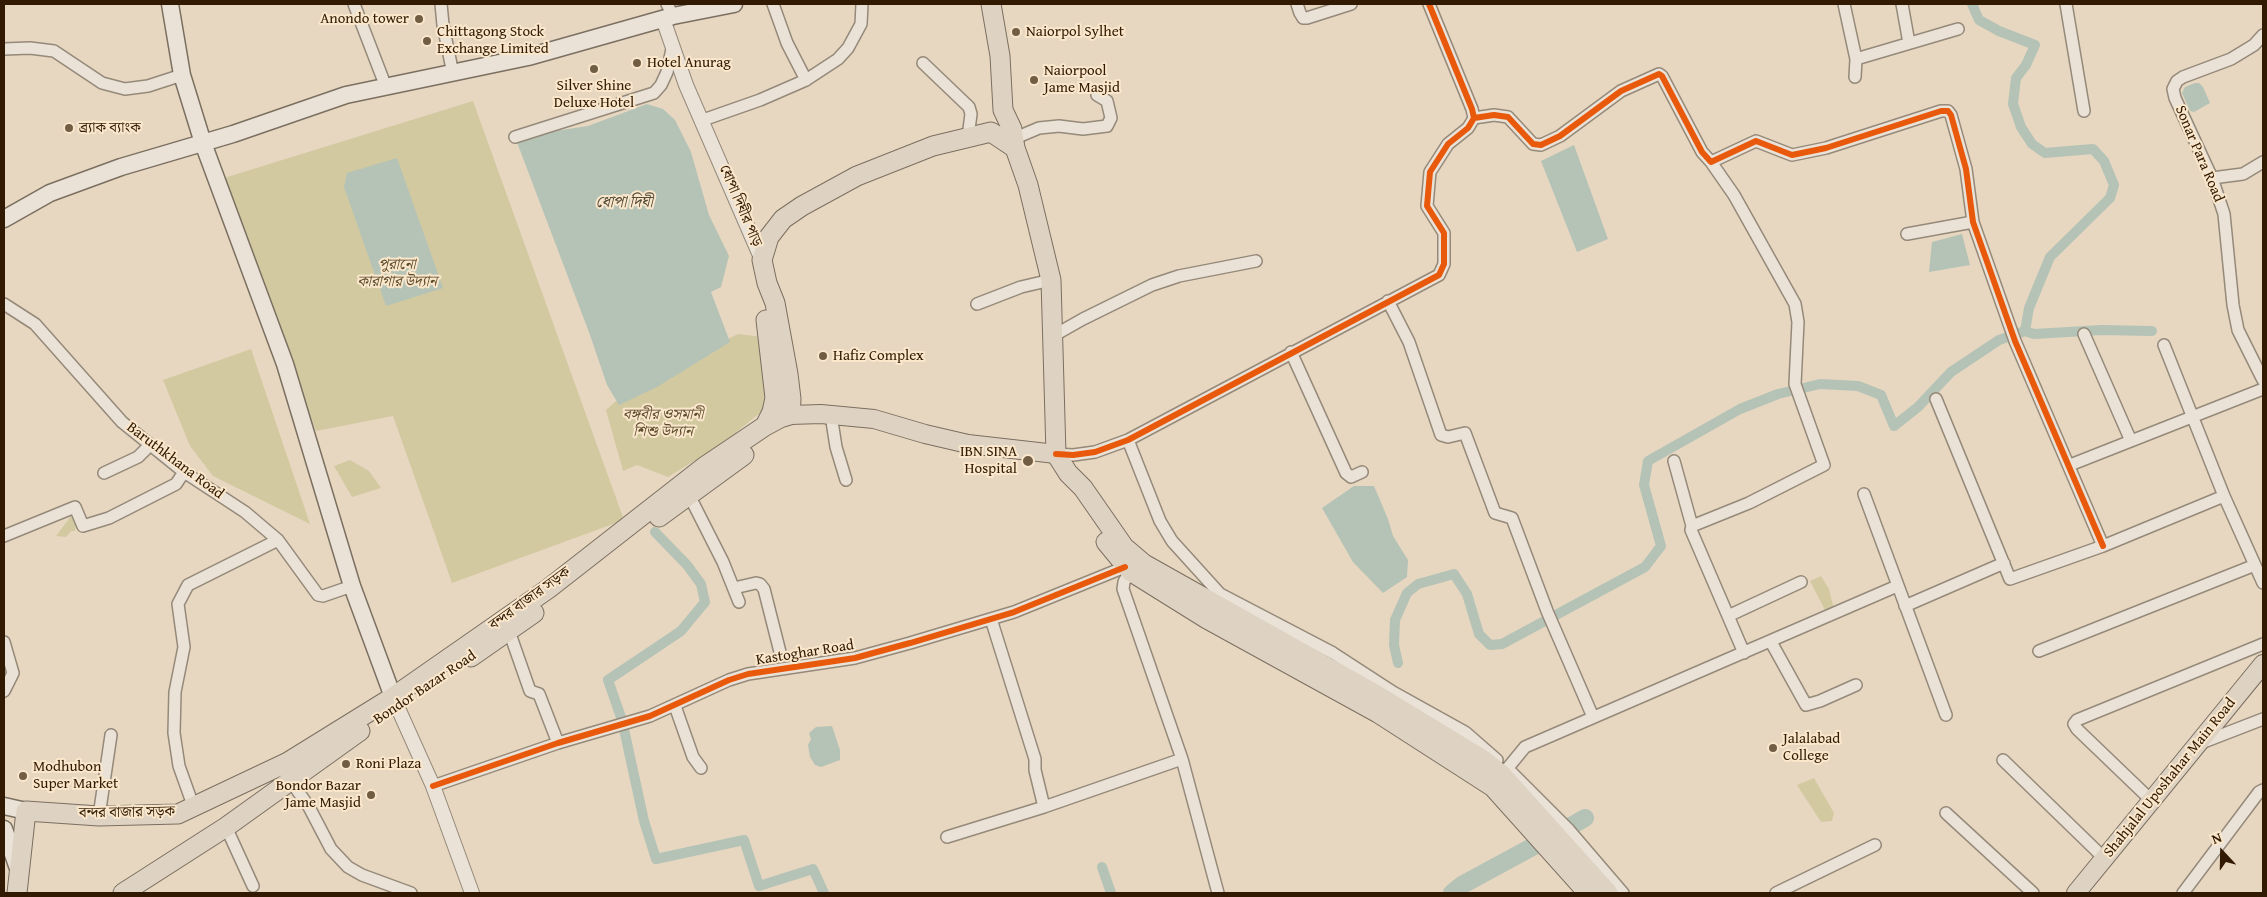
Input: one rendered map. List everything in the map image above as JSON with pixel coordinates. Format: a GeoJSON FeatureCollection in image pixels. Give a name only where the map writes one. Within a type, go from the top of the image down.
{"type":"FeatureCollection","features":[{"type":"Feature","properties":{"kind":"highway"},"geometry":{"type":"LineString","coordinates":[[991,4],[1000,56],[1003,110],[1012,129],[1014,143],[1028,185],[1051,280],[1056,454],[1068,473],[1080,500],[1108,544],[1128,569],[1208,618],[1378,713],[1501,777],[1588,893]]}},
{"type":"Feature","properties":{"kind":"highway"},"geometry":{"type":"LineString","coordinates":[[991,132],[1003,110]]}},
{"type":"Feature","properties":{"kind":"highway"},"geometry":{"type":"LineString","coordinates":[[762,260],[769,237],[783,219],[802,206],[857,176],[933,146],[991,132],[1014,143]]}},
{"type":"Feature","properties":{"kind":"highway","name":"ধোপা দিঘীর পাড়"},"geometry":{"type":"LineString","coordinates":[[762,260],[767,283],[775,304],[786,402]]}},
{"type":"Feature","properties":{"kind":"highway","name":"বন্দর বাজার সড়ক"},"geometry":{"type":"LineString","coordinates":[[26,811],[99,816],[178,814],[288,762],[395,702],[548,589],[676,488],[765,426],[780,418],[786,402]]}},
{"type":"Feature","properties":{"kind":"highway","name":"Bondor Bazar Road"},"geometry":{"type":"LineString","coordinates":[[123,893],[226,827],[395,702],[509,632],[689,495],[776,432],[786,402]]}},
{"type":"Feature","properties":{"kind":"highway"},"geometry":{"type":"LineString","coordinates":[[1068,473],[1083,488],[1124,547],[1144,564],[1377,695],[1482,760],[1501,777],[1608,893]]}},
{"type":"Feature","properties":{"kind":"highway"},"geometry":{"type":"LineString","coordinates":[[17,893],[26,811]]}},
{"type":"Feature","properties":{"kind":"main road"},"geometry":{"type":"LineString","coordinates":[[170,4],[182,75],[203,143],[285,364],[352,586],[395,702]]}},
{"type":"Feature","properties":{"kind":"main road"},"geometry":{"type":"LineString","coordinates":[[4,219],[50,193],[121,167],[203,143],[319,104],[386,87],[528,57],[667,13],[734,4]]}},
{"type":"Feature","properties":{"kind":"main road"},"geometry":{"type":"LineString","coordinates":[[786,402],[801,406],[811,414]]}},
{"type":"Feature","properties":{"kind":"main road","name":"বন্দর বাজার সড়ক"},"geometry":{"type":"LineString","coordinates":[[786,402],[811,414],[874,420],[968,444],[1056,454]]}},
{"type":"Feature","properties":{"kind":"main road","name":"Shahjalal Uposhahar Main Road"},"geometry":{"type":"LineString","coordinates":[[2076,893],[2153,802],[2263,664]]}},
{"type":"Feature","properties":{"kind":"main road","name":"বন্দর বাজার সড়ক"},"geometry":{"type":"LineString","coordinates":[[4,806],[26,811]]}},
{"type":"Feature","properties":{"kind":"main road"},"geometry":{"type":"LineString","coordinates":[[4,829],[20,874]]}},
{"type":"Feature","properties":{"kind":"street"},"geometry":{"type":"LineString","coordinates":[[354,4],[386,87]]}},
{"type":"Feature","properties":{"kind":"street"},"geometry":{"type":"LineString","coordinates":[[441,4],[442,25],[453,74]]}},
{"type":"Feature","properties":{"kind":"street"},"geometry":{"type":"LineString","coordinates":[[773,4],[787,43],[806,80]]}},
{"type":"Feature","properties":{"kind":"street"},"geometry":{"type":"LineString","coordinates":[[703,120],[760,100],[806,80],[838,60],[848,48],[861,24],[862,4]]}},
{"type":"Feature","properties":{"kind":"street"},"geometry":{"type":"LineString","coordinates":[[1297,4],[1303,18],[1351,4]]}},
{"type":"Feature","properties":{"kind":"street"},"geometry":{"type":"LineString","coordinates":[[1056,454],[1073,455],[1095,452],[1128,440],[1439,275],[1443,270],[1444,233],[1427,206],[1430,172],[1448,144],[1468,128],[1474,118],[1429,4]]}},
{"type":"Feature","properties":{"kind":"street"},"geometry":{"type":"LineString","coordinates":[[1844,4],[1856,59],[1855,77]]}},
{"type":"Feature","properties":{"kind":"street"},"geometry":{"type":"LineString","coordinates":[[1902,4],[1909,43]]}},
{"type":"Feature","properties":{"kind":"street"},"geometry":{"type":"LineString","coordinates":[[2066,4],[2084,111]]}},
{"type":"Feature","properties":{"kind":"street","name":"ধোপা দিঘীর পাড়"},"geometry":{"type":"LineString","coordinates":[[667,13],[672,49],[762,260]]}},
{"type":"Feature","properties":{"kind":"street"},"geometry":{"type":"LineString","coordinates":[[1856,59],[1958,29]]}},
{"type":"Feature","properties":{"kind":"street","name":"Sonar Para Road"},"geometry":{"type":"LineString","coordinates":[[2263,35],[2254,45],[2231,59],[2176,81],[2173,88],[2175,98],[2212,178],[2224,214],[2233,305],[2238,330],[2263,380]]}},
{"type":"Feature","properties":{"kind":"street"},"geometry":{"type":"LineString","coordinates":[[4,50],[30,48],[54,51],[102,83],[125,89],[148,86],[182,75]]}},
{"type":"Feature","properties":{"kind":"street"},"geometry":{"type":"LineString","coordinates":[[515,137],[654,93],[667,72],[672,49]]}},
{"type":"Feature","properties":{"kind":"street"},"geometry":{"type":"LineString","coordinates":[[923,63],[969,107],[971,114],[968,137]]}},
{"type":"Feature","properties":{"kind":"street"},"geometry":{"type":"LineString","coordinates":[[1474,118],[1494,115],[1508,117],[1533,144],[1541,145],[1560,136],[1621,91],[1659,74],[1662,76],[1702,152],[1734,195],[1795,304],[1798,322],[1795,384],[1824,467],[1733,510],[1692,526]]}},
{"type":"Feature","properties":{"kind":"street"},"geometry":{"type":"LineString","coordinates":[[1014,143],[1039,128],[1059,126],[1083,130],[1107,126],[1111,118],[1107,101],[1097,95]]}},
{"type":"Feature","properties":{"kind":"street"},"geometry":{"type":"LineString","coordinates":[[1711,162],[1756,141],[1792,154],[1826,148],[1941,111],[1948,111],[1951,115],[1966,169],[1973,222],[2010,327],[2103,546]]}},
{"type":"Feature","properties":{"kind":"street"},"geometry":{"type":"LineString","coordinates":[[2212,178],[2243,174],[2263,162]]}},
{"type":"Feature","properties":{"kind":"street"},"geometry":{"type":"LineString","coordinates":[[1907,234],[1973,222]]}},
{"type":"Feature","properties":{"kind":"street"},"geometry":{"type":"LineString","coordinates":[[1053,336],[1082,319],[1152,284],[1179,276],[1256,261]]}},
{"type":"Feature","properties":{"kind":"street"},"geometry":{"type":"LineString","coordinates":[[977,304],[1021,287],[1051,280]]}},
{"type":"Feature","properties":{"kind":"street"},"geometry":{"type":"LineString","coordinates":[[1388,301],[1409,342],[1441,435],[1448,437],[1465,433],[1495,513],[1512,518],[1547,611],[1593,717]]}},
{"type":"Feature","properties":{"kind":"street","name":"Baruthkhana Road"},"geometry":{"type":"LineString","coordinates":[[4,304],[35,324],[122,422],[184,472],[245,512],[278,540],[318,595],[323,596],[352,586]]}},
{"type":"Feature","properties":{"kind":"street"},"geometry":{"type":"LineString","coordinates":[[2084,334],[2131,441]]}},
{"type":"Feature","properties":{"kind":"street"},"geometry":{"type":"LineString","coordinates":[[2164,345],[2194,416],[2224,496],[2263,583]]}},
{"type":"Feature","properties":{"kind":"street"},"geometry":{"type":"LineString","coordinates":[[1291,352],[1346,473],[1351,477],[1362,472]]}},
{"type":"Feature","properties":{"kind":"street"},"geometry":{"type":"LineString","coordinates":[[2070,465],[2263,389]]}},
{"type":"Feature","properties":{"kind":"street"},"geometry":{"type":"LineString","coordinates":[[1936,399],[2004,563],[2008,577],[2012,579],[2103,546],[2224,496]]}},
{"type":"Feature","properties":{"kind":"street"},"geometry":{"type":"LineString","coordinates":[[831,415],[836,447],[846,480]]}},
{"type":"Feature","properties":{"kind":"street"},"geometry":{"type":"LineString","coordinates":[[1128,440],[1160,521],[1172,541],[1220,594],[1332,652],[1393,692],[1464,732],[1501,777],[1569,830],[1623,893]]}},
{"type":"Feature","properties":{"kind":"street"},"geometry":{"type":"LineString","coordinates":[[104,473],[138,457],[150,445]]}},
{"type":"Feature","properties":{"kind":"street"},"geometry":{"type":"LineString","coordinates":[[1674,460],[1692,526],[1691,530],[1744,653]]}},
{"type":"Feature","properties":{"kind":"street"},"geometry":{"type":"LineString","coordinates":[[4,536],[75,506],[83,526],[109,518],[176,484],[184,472]]}},
{"type":"Feature","properties":{"kind":"street"},"geometry":{"type":"LineString","coordinates":[[1864,494],[1946,714]]}},
{"type":"Feature","properties":{"kind":"street"},"geometry":{"type":"LineString","coordinates":[[689,495],[723,562],[739,602]]}},
{"type":"Feature","properties":{"kind":"street"},"geometry":{"type":"LineString","coordinates":[[194,808],[179,766],[174,733],[175,692],[184,647],[178,604],[188,585],[278,540]]}},
{"type":"Feature","properties":{"kind":"street"},"geometry":{"type":"LineString","coordinates":[[1905,606],[2004,563]]}},
{"type":"Feature","properties":{"kind":"street"},"geometry":{"type":"LineString","coordinates":[[2039,651],[2255,565]]}},
{"type":"Feature","properties":{"kind":"street"},"geometry":{"type":"LineString","coordinates":[[1128,569],[1123,589],[1182,759],[1218,893]]}},
{"type":"Feature","properties":{"kind":"street","name":"Kastoghar Road"},"geometry":{"type":"LineString","coordinates":[[433,786],[558,743],[650,716],[713,687],[748,674],[855,658],[991,619],[1128,569]]}},
{"type":"Feature","properties":{"kind":"street"},"geometry":{"type":"LineString","coordinates":[[1728,616],[1801,582]]}},
{"type":"Feature","properties":{"kind":"street"},"geometry":{"type":"LineString","coordinates":[[734,588],[756,583],[760,584],[764,589],[780,652]]}},
{"type":"Feature","properties":{"kind":"street"},"geometry":{"type":"LineString","coordinates":[[1501,777],[1525,747],[1897,586]]}},
{"type":"Feature","properties":{"kind":"street"},"geometry":{"type":"LineString","coordinates":[[991,619],[1035,759],[1035,770],[1044,807]]}},
{"type":"Feature","properties":{"kind":"street"},"geometry":{"type":"LineString","coordinates":[[509,632],[530,691],[539,694],[558,743]]}},
{"type":"Feature","properties":{"kind":"street"},"geometry":{"type":"LineString","coordinates":[[4,642],[13,673],[4,691]]}},
{"type":"Feature","properties":{"kind":"street"},"geometry":{"type":"LineString","coordinates":[[1771,642],[1806,705],[1856,685]]}},
{"type":"Feature","properties":{"kind":"street"},"geometry":{"type":"LineString","coordinates":[[2153,802],[2074,724],[2077,720],[2263,644]]}},
{"type":"Feature","properties":{"kind":"street"},"geometry":{"type":"LineString","coordinates":[[395,702],[433,786],[472,893]]}},
{"type":"Feature","properties":{"kind":"street"},"geometry":{"type":"LineString","coordinates":[[675,706],[693,757],[701,768]]}},
{"type":"Feature","properties":{"kind":"street"},"geometry":{"type":"LineString","coordinates":[[2198,744],[2263,718]]}},
{"type":"Feature","properties":{"kind":"street"},"geometry":{"type":"LineString","coordinates":[[99,816],[111,735]]}},
{"type":"Feature","properties":{"kind":"street"},"geometry":{"type":"LineString","coordinates":[[947,837],[1044,807],[1182,759]]}},
{"type":"Feature","properties":{"kind":"street"},"geometry":{"type":"LineString","coordinates":[[2003,760],[2104,858]]}},
{"type":"Feature","properties":{"kind":"street"},"geometry":{"type":"LineString","coordinates":[[290,780],[309,807],[331,849],[348,867],[411,893]]}},
{"type":"Feature","properties":{"kind":"street"},"geometry":{"type":"LineString","coordinates":[[2183,893],[2259,792],[2263,790]]}},
{"type":"Feature","properties":{"kind":"street"},"geometry":{"type":"LineString","coordinates":[[1946,813],[2033,893]]}},
{"type":"Feature","properties":{"kind":"street"},"geometry":{"type":"LineString","coordinates":[[226,827],[253,886]]}},
{"type":"Feature","properties":{"kind":"street"},"geometry":{"type":"LineString","coordinates":[[1776,893],[1876,845]]}},
{"type":"Feature","properties":{"kind":"street"},"geometry":{"type":"LineString","coordinates":[[1785,893],[1792,890],[1800,881]]}},
{"type":"Feature","properties":{"kind":"green space","name":"পুরানো কারাগার উদ্যান"},"geometry":{"type":"Polygon","coordinates":[[[473,101],[624,520],[452,583],[393,416],[316,431],[224,178],[473,101]]]}},
{"type":"Feature","properties":{"kind":"green space","name":"বঙ্গবীর ওসমানী শিশু উদ্যান"},"geometry":{"type":"Polygon","coordinates":[[[738,334],[762,337],[767,407],[722,444],[668,477],[637,465],[623,471],[606,410],[635,384],[738,334]]]}},
{"type":"Feature","properties":{"kind":"green space"},"geometry":{"type":"Polygon","coordinates":[[[251,349],[310,524],[213,476],[190,446],[163,380],[251,349]]]}},
{"type":"Feature","properties":{"kind":"green space"},"geometry":{"type":"Polygon","coordinates":[[[350,460],[369,471],[381,488],[352,497],[334,466],[350,460]]]}},
{"type":"Feature","properties":{"kind":"green space"},"geometry":{"type":"Polygon","coordinates":[[[71,516],[76,523],[75,531],[71,531],[66,537],[56,536],[71,516]]]}},
{"type":"Feature","properties":{"kind":"green space"},"geometry":{"type":"Polygon","coordinates":[[[1821,576],[1829,589],[1834,609],[1826,612],[1810,581],[1821,576]]]}},
{"type":"Feature","properties":{"kind":"green space"},"geometry":{"type":"Polygon","coordinates":[[[1814,778],[1834,813],[1832,821],[1821,822],[1797,785],[1814,778]]]}},
{"type":"Feature","properties":{"kind":"water"},"geometry":{"type":"Polygon","coordinates":[[[2199,83],[2203,87],[2210,103],[2194,112],[2190,111],[2182,93],[2185,87],[2199,83]]]}},
{"type":"Feature","properties":{"kind":"water","name":"ধোপা দিঘী"},"geometry":{"type":"Polygon","coordinates":[[[647,104],[663,109],[675,120],[691,152],[709,215],[729,256],[721,287],[711,292],[730,342],[657,387],[619,405],[607,385],[515,137],[588,126],[647,104]]]}},
{"type":"Feature","properties":{"kind":"water"},"geometry":{"type":"Polygon","coordinates":[[[1574,145],[1608,239],[1577,252],[1541,161],[1574,145]]]}},
{"type":"Feature","properties":{"kind":"water"},"geometry":{"type":"Polygon","coordinates":[[[397,158],[443,288],[386,306],[344,187],[347,173],[397,158]]]}},
{"type":"Feature","properties":{"kind":"water"},"geometry":{"type":"Polygon","coordinates":[[[1962,234],[1970,265],[1929,272],[1932,242],[1962,234]]]}},
{"type":"Feature","properties":{"kind":"water"},"geometry":{"type":"Polygon","coordinates":[[[1354,486],[1374,486],[1393,536],[1408,560],[1407,577],[1383,593],[1353,562],[1322,508],[1354,486]]]}},
{"type":"Feature","properties":{"kind":"water"},"geometry":{"type":"Polygon","coordinates":[[[832,726],[840,750],[840,760],[821,767],[815,765],[810,757],[808,745],[811,739],[809,733],[816,727],[832,726]]]}},
{"type":"Feature","properties":{"kind":"waterway"},"geometry":{"type":"LineString","coordinates":[[1972,4],[1979,20],[1999,31],[2035,45],[2026,65],[2016,78],[2013,104],[2021,127],[2032,144],[2045,153],[2093,149],[2104,161],[2114,185],[2110,198],[2050,257],[2029,308],[2025,331]]}},
{"type":"Feature","properties":{"kind":"waterway"},"geometry":{"type":"LineString","coordinates":[[1398,663],[1394,645],[1395,620],[1407,593],[1418,584],[1454,574],[1467,594],[1479,634],[1490,645],[1502,644],[1645,567],[1661,546],[1644,485],[1648,461],[1740,409],[1778,394],[1820,384],[1858,386],[1881,395],[1894,426],[1918,407],[1951,372],[1999,340],[2025,331],[2034,334],[2102,330],[2152,331]]}},
{"type":"Feature","properties":{"kind":"waterway"},"geometry":{"type":"LineString","coordinates":[[655,532],[687,565],[701,584],[705,602],[681,631],[608,680],[622,720],[644,821],[656,859],[744,840],[759,886],[813,869],[824,893]]}},
{"type":"Feature","properties":{"kind":"waterway"},"geometry":{"type":"LineString","coordinates":[[1571,826],[1585,818]]}},
{"type":"Feature","properties":{"kind":"waterway"},"geometry":{"type":"LineString","coordinates":[[1452,893],[1462,885],[1534,846]]}},
{"type":"Feature","properties":{"kind":"waterway"},"geometry":{"type":"LineString","coordinates":[[1102,867],[1111,893]]}},
{"type":"Feature","properties":{"kind":"cycle path"},"geometry":{"type":"LineString","coordinates":[[1056,454],[1073,455],[1095,452],[1128,440],[1439,275],[1444,264],[1444,233],[1427,206],[1430,172],[1448,144],[1468,128],[1474,118],[1429,4]]}},
{"type":"Feature","properties":{"kind":"cycle path"},"geometry":{"type":"LineString","coordinates":[[1474,118],[1494,115],[1508,117],[1533,144],[1541,145],[1560,136],[1621,91],[1659,74],[1662,76],[1702,152],[1711,162],[1756,141],[1792,155],[1826,148],[1941,111],[1948,111],[1951,115],[1966,169],[1973,222],[2015,341],[2103,546]]}},
{"type":"Feature","properties":{"kind":"cycle path"},"geometry":{"type":"LineString","coordinates":[[433,786],[558,743],[650,716],[729,680],[748,674],[855,658],[910,643],[1014,612],[1125,567]]}},
{"type":"Feature","properties":{"kind":"place","name":"Anondo tower"},"geometry":{"type":"Point","coordinates":[419,19]}},
{"type":"Feature","properties":{"kind":"place","name":"Naiorpol Sylhet"},"geometry":{"type":"Point","coordinates":[1016,32]}},
{"type":"Feature","properties":{"kind":"place","name":"Chittagong Stock Exchange Limited"},"geometry":{"type":"Point","coordinates":[427,41]}},
{"type":"Feature","properties":{"kind":"place","name":"Hotel Anurag"},"geometry":{"type":"Point","coordinates":[637,63]}},
{"type":"Feature","properties":{"kind":"place","name":"Silver Shine Deluxe Hotel"},"geometry":{"type":"Point","coordinates":[594,69]}},
{"type":"Feature","properties":{"kind":"place","name":"Naiorpool Jame Masjid"},"geometry":{"type":"Point","coordinates":[1034,80]}},
{"type":"Feature","properties":{"kind":"place","name":"ব্র্যাক ব্যাংক"},"geometry":{"type":"Point","coordinates":[69,128]}},
{"type":"Feature","properties":{"kind":"place","name":"Hafiz Complex"},"geometry":{"type":"Point","coordinates":[823,356]}},
{"type":"Feature","properties":{"kind":"place","name":"IBN SINA Hospital"},"geometry":{"type":"Point","coordinates":[1028,461]}},
{"type":"Feature","properties":{"kind":"place","name":"Jalalabad College"},"geometry":{"type":"Point","coordinates":[1773,748]}},
{"type":"Feature","properties":{"kind":"place","name":"Roni Plaza"},"geometry":{"type":"Point","coordinates":[346,764]}},
{"type":"Feature","properties":{"kind":"place","name":"Modhubon Super Market"},"geometry":{"type":"Point","coordinates":[23,776]}},
{"type":"Feature","properties":{"kind":"place","name":"Bondor Bazar Jame Masjid"},"geometry":{"type":"Point","coordinates":[371,795]}}]}
